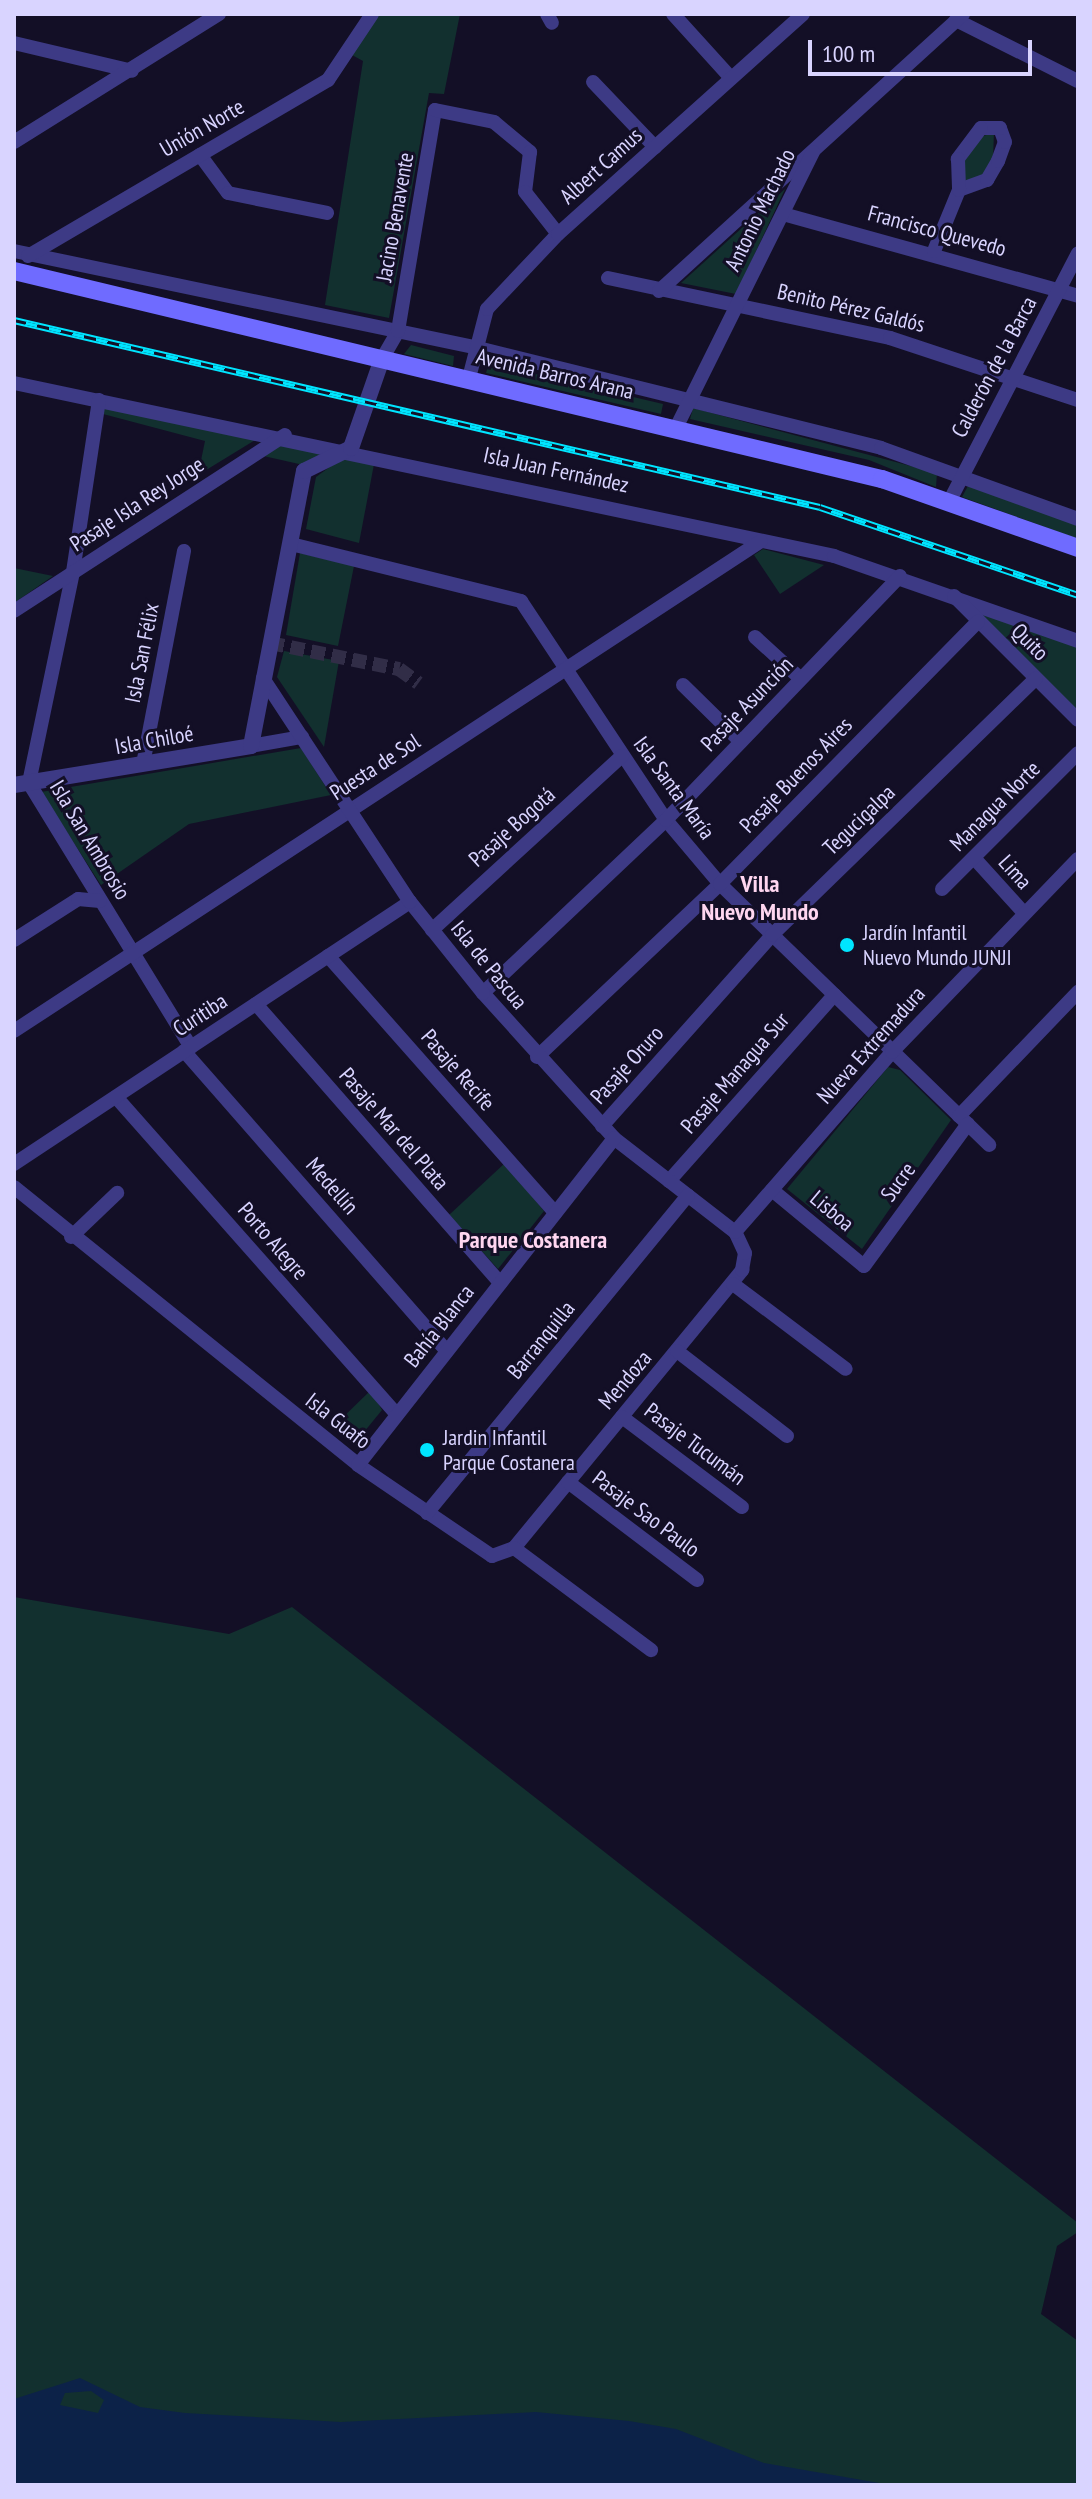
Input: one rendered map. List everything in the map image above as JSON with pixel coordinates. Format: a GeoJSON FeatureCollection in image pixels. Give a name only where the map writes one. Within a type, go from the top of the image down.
{"type":"FeatureCollection","features":[{"type":"Feature","properties":{"kind":"main road","name":"Avenida Barros Arana"},"geometry":{"type":"LineString","coordinates":[[14,271],[676,428],[949,502],[1078,548]]}},
{"type":"Feature","properties":{"kind":"street"},"geometry":{"type":"LineString","coordinates":[[14,142],[219,14]]}},
{"type":"Feature","properties":{"kind":"street","name":"Unión Norte"},"geometry":{"type":"LineString","coordinates":[[14,261],[31,255],[328,80],[372,14]]}},
{"type":"Feature","properties":{"kind":"street"},"geometry":{"type":"LineString","coordinates":[[673,14],[731,78]]}},
{"type":"Feature","properties":{"kind":"street","name":"Albert Camus"},"geometry":{"type":"LineString","coordinates":[[469,378],[487,309],[558,234],[803,14]]}},
{"type":"Feature","properties":{"kind":"street"},"geometry":{"type":"LineString","coordinates":[[960,17],[1078,81]]}},
{"type":"Feature","properties":{"kind":"street","name":"Antonio Machado"},"geometry":{"type":"LineString","coordinates":[[676,428],[817,144],[960,17]]}},
{"type":"Feature","properties":{"kind":"street"},"geometry":{"type":"LineString","coordinates":[[14,43],[132,71]]}},
{"type":"Feature","properties":{"kind":"street"},"geometry":{"type":"LineString","coordinates":[[593,82],[655,147]]}},
{"type":"Feature","properties":{"kind":"street","name":"Jacino Benavente"},"geometry":{"type":"LineString","coordinates":[[398,331],[435,110],[494,122],[530,152],[525,192],[558,234]]}},
{"type":"Feature","properties":{"kind":"street"},"geometry":{"type":"LineString","coordinates":[[934,251],[959,190],[958,159],[981,128],[1000,128],[1004,146],[987,180],[959,190]]}},
{"type":"Feature","properties":{"kind":"street"},"geometry":{"type":"LineString","coordinates":[[659,291],[817,144]]}},
{"type":"Feature","properties":{"kind":"street"},"geometry":{"type":"LineString","coordinates":[[200,155],[228,193],[327,213]]}},
{"type":"Feature","properties":{"kind":"street","name":"Francisco Quevedo"},"geometry":{"type":"LineString","coordinates":[[783,214],[934,251],[1078,296]]}},
{"type":"Feature","properties":{"kind":"street"},"geometry":{"type":"LineString","coordinates":[[64,234],[81,265]]}},
{"type":"Feature","properties":{"kind":"street","name":"Avenida Barros Arana"},"geometry":{"type":"LineString","coordinates":[[14,251],[478,348],[690,400],[963,475],[1078,519]]}},
{"type":"Feature","properties":{"kind":"street","name":"Calderón de la Barca"},"geometry":{"type":"LineString","coordinates":[[949,502],[1078,253]]}},
{"type":"Feature","properties":{"kind":"street"},"geometry":{"type":"LineString","coordinates":[[31,255],[35,276]]}},
{"type":"Feature","properties":{"kind":"street","name":"Benito Pérez Galdós"},"geometry":{"type":"LineString","coordinates":[[608,278],[1014,373],[1078,400]]}},
{"type":"Feature","properties":{"kind":"street"},"geometry":{"type":"LineString","coordinates":[[251,746],[304,471],[351,448],[382,359],[398,331]]}},
{"type":"Feature","properties":{"kind":"street"},"geometry":{"type":"LineString","coordinates":[[14,383],[14,389]]}},
{"type":"Feature","properties":{"kind":"street","name":"Isla Juan Fernández"},"geometry":{"type":"LineString","coordinates":[[14,383],[351,448],[761,541],[900,576],[1078,641]]}},
{"type":"Feature","properties":{"kind":"street","name":"Isla San Ambrosio"},"geometry":{"type":"LineString","coordinates":[[99,400],[73,572],[22,784],[133,953],[188,1049]]}},
{"type":"Feature","properties":{"kind":"street","name":"Pasaje Isla Rey Jorge"},"geometry":{"type":"LineString","coordinates":[[14,611],[285,435]]}},
{"type":"Feature","properties":{"kind":"street","name":"Puesta de Sol"},"geometry":{"type":"LineString","coordinates":[[14,1031],[761,541]]}},
{"type":"Feature","properties":{"kind":"street","name":"Isla Santa María"},"geometry":{"type":"LineString","coordinates":[[291,544],[514,597],[568,668],[666,820],[720,884],[989,1145]]}},
{"type":"Feature","properties":{"kind":"street","name":"Isla San Félix"},"geometry":{"type":"LineString","coordinates":[[143,764],[184,551]]}},
{"type":"Feature","properties":{"kind":"street","name":"Pasaje Asunción"},"geometry":{"type":"LineString","coordinates":[[483,993],[666,820],[900,576]]}},
{"type":"Feature","properties":{"kind":"street","name":"Quito"},"geometry":{"type":"LineString","coordinates":[[952,594],[1078,720]]}},
{"type":"Feature","properties":{"kind":"street","name":"Pasaje Buenos Aires"},"geometry":{"type":"LineString","coordinates":[[537,1057],[720,884],[978,621]]}},
{"type":"Feature","properties":{"kind":"street"},"geometry":{"type":"LineString","coordinates":[[755,637],[801,679]]}},
{"type":"Feature","properties":{"kind":"street","name":"Isla de Pascua"},"geometry":{"type":"LineString","coordinates":[[263,678],[410,902],[537,1057],[614,1138],[735,1232]]}},
{"type":"Feature","properties":{"kind":"street","name":"Tegucigalpa"},"geometry":{"type":"LineString","coordinates":[[685,1033],[772,935],[1036,678]]}},
{"type":"Feature","properties":{"kind":"street"},"geometry":{"type":"LineString","coordinates":[[683,685],[741,742]]}},
{"type":"Feature","properties":{"kind":"street","name":"Isla Chiloé"},"geometry":{"type":"LineString","coordinates":[[22,784],[302,737]]}},
{"type":"Feature","properties":{"kind":"street","name":"Managua Norte"},"geometry":{"type":"LineString","coordinates":[[942,889],[1078,753]]}},
{"type":"Feature","properties":{"kind":"street","name":"Pasaje Bogotá"},"geometry":{"type":"LineString","coordinates":[[432,930],[622,756]]}},
{"type":"Feature","properties":{"kind":"street","name":"Lima"},"geometry":{"type":"LineString","coordinates":[[975,859],[1024,913]]}},
{"type":"Feature","properties":{"kind":"street","name":"Nueva Extremadura"},"geometry":{"type":"LineString","coordinates":[[735,1232],[892,1052],[1078,859]]}},
{"type":"Feature","properties":{"kind":"street"},"geometry":{"type":"LineString","coordinates":[[14,940],[78,899],[100,901]]}},
{"type":"Feature","properties":{"kind":"street","name":"Curitiba"},"geometry":{"type":"LineString","coordinates":[[14,1164],[410,902]]}},
{"type":"Feature","properties":{"kind":"street","name":"Pasaje Recife"},"geometry":{"type":"LineString","coordinates":[[328,956],[555,1213]]}},
{"type":"Feature","properties":{"kind":"street","name":"Sucre"},"geometry":{"type":"LineString","coordinates":[[864,1266],[963,1120],[1078,992]]}},
{"type":"Feature","properties":{"kind":"street","name":"Pasaje Managua Sur"},"geometry":{"type":"LineString","coordinates":[[669,1181],[834,995]]}},
{"type":"Feature","properties":{"kind":"street","name":"Pasaje Mar del Plata"},"geometry":{"type":"LineString","coordinates":[[256,1004],[500,1283]]}},
{"type":"Feature","properties":{"kind":"street","name":"Pasaje Oruro"},"geometry":{"type":"LineString","coordinates":[[602,1126],[685,1033]]}},
{"type":"Feature","properties":{"kind":"street","name":"Medellín"},"geometry":{"type":"LineString","coordinates":[[188,1049],[447,1351]]}},
{"type":"Feature","properties":{"kind":"street","name":"Porto Alegre"},"geometry":{"type":"LineString","coordinates":[[116,1097],[397,1415]]}},
{"type":"Feature","properties":{"kind":"street","name":"Bahía Blanca"},"geometry":{"type":"LineString","coordinates":[[358,1465],[614,1138]]}},
{"type":"Feature","properties":{"kind":"street","name":"Isla Guafo"},"geometry":{"type":"LineString","coordinates":[[14,1187],[71,1237],[358,1465],[485,1554],[514,1548]]}},
{"type":"Feature","properties":{"kind":"street","name":"Lisboa"},"geometry":{"type":"LineString","coordinates":[[772,1190],[864,1266]]}},
{"type":"Feature","properties":{"kind":"street"},"geometry":{"type":"LineString","coordinates":[[71,1237],[117,1193]]}},
{"type":"Feature","properties":{"kind":"street","name":"Barranquilla"},"geometry":{"type":"LineString","coordinates":[[427,1513],[688,1195]]}},
{"type":"Feature","properties":{"kind":"street","name":"Mendoza"},"geometry":{"type":"LineString","coordinates":[[514,1548],[733,1284],[744,1262],[735,1232]]}},
{"type":"Feature","properties":{"kind":"street"},"geometry":{"type":"LineString","coordinates":[[733,1284],[846,1369]]}},
{"type":"Feature","properties":{"kind":"street"},"geometry":{"type":"LineString","coordinates":[[677,1351],[787,1436]]}},
{"type":"Feature","properties":{"kind":"street","name":"Pasaje Tucumán"},"geometry":{"type":"LineString","coordinates":[[622,1417],[742,1507]]}},
{"type":"Feature","properties":{"kind":"street","name":"Pasaje Sao Paulo"},"geometry":{"type":"LineString","coordinates":[[568,1482],[697,1580]]}},
{"type":"Feature","properties":{"kind":"street"},"geometry":{"type":"LineString","coordinates":[[514,1548],[651,1650]]}},
{"type":"Feature","properties":{"kind":"green space"},"geometry":{"type":"Polygon","coordinates":[[[376,14],[460,14],[444,94],[429,93],[389,318],[325,305],[363,61],[352,55],[376,14]]]}},
{"type":"Feature","properties":{"kind":"green space"},"geometry":{"type":"Polygon","coordinates":[[[994,132],[993,159],[983,175],[963,184],[963,161],[981,137],[994,132]]]}},
{"type":"Feature","properties":{"kind":"green space"},"geometry":{"type":"Polygon","coordinates":[[[785,189],[736,294],[681,283],[785,189]]]}},
{"type":"Feature","properties":{"kind":"green space"},"geometry":{"type":"Polygon","coordinates":[[[411,345],[454,356],[453,366],[404,354],[411,345]]]}},
{"type":"Feature","properties":{"kind":"green space"},"geometry":{"type":"Polygon","coordinates":[[[489,363],[663,404],[661,414],[486,373],[489,363]]]}},
{"type":"Feature","properties":{"kind":"green space"},"geometry":{"type":"Polygon","coordinates":[[[103,408],[257,439],[198,475],[205,441],[103,414],[103,408]]]}},
{"type":"Feature","properties":{"kind":"green space"},"geometry":{"type":"Polygon","coordinates":[[[693,408],[937,473],[936,487],[869,460],[690,419],[693,408]]]}},
{"type":"Feature","properties":{"kind":"green space"},"geometry":{"type":"Polygon","coordinates":[[[274,443],[318,448],[320,455],[308,466],[259,455],[274,443]]]}},
{"type":"Feature","properties":{"kind":"green space"},"geometry":{"type":"Polygon","coordinates":[[[350,452],[375,459],[359,543],[306,529],[316,477],[350,452]]]}},
{"type":"Feature","properties":{"kind":"green space"},"geometry":{"type":"Polygon","coordinates":[[[969,484],[1078,525],[1078,539],[962,497],[969,484]]]}},
{"type":"Feature","properties":{"kind":"green space"},"geometry":{"type":"Polygon","coordinates":[[[763,549],[824,565],[780,594],[754,555],[763,549]]]}},
{"type":"Feature","properties":{"kind":"green space"},"geometry":{"type":"Polygon","coordinates":[[[300,553],[354,566],[338,646],[286,635],[300,553]]]}},
{"type":"Feature","properties":{"kind":"green space"},"geometry":{"type":"Polygon","coordinates":[[[14,568],[53,576],[14,603],[14,568]]]}},
{"type":"Feature","properties":{"kind":"green space"},"geometry":{"type":"Polygon","coordinates":[[[976,611],[1078,643],[1078,713],[976,611]]]}},
{"type":"Feature","properties":{"kind":"green space"},"geometry":{"type":"Polygon","coordinates":[[[284,651],[339,661],[324,747],[277,677],[284,651]]]}},
{"type":"Feature","properties":{"kind":"green space"},"geometry":{"type":"Polygon","coordinates":[[[301,748],[331,795],[189,824],[101,885],[41,792],[301,748]]]}},
{"type":"Feature","properties":{"kind":"green space"},"geometry":{"type":"Polygon","coordinates":[[[888,1067],[900,1070],[951,1120],[862,1249],[787,1189],[888,1067]]]}},
{"type":"Feature","properties":{"kind":"green space"},"geometry":{"type":"Polygon","coordinates":[[[505,1163],[544,1211],[498,1269],[449,1215],[505,1163]]]}},
{"type":"Feature","properties":{"kind":"green space"},"geometry":{"type":"Polygon","coordinates":[[[371,1390],[382,1410],[364,1432],[349,1434],[336,1424],[371,1390]]]}},
{"type":"Feature","properties":{"kind":"green space"},"geometry":{"type":"Polygon","coordinates":[[[14,1597],[229,1634],[292,1607],[1078,2223],[1078,2232],[1057,2246],[1041,2314],[1078,2341],[1078,2485],[14,2485],[14,1597]]]}},
{"type":"Feature","properties":{"kind":"water"},"geometry":{"type":"Polygon","coordinates":[[[80,2378],[140,2407],[185,2413],[341,2422],[536,2412],[629,2421],[676,2429],[764,2463],[891,2485],[14,2485],[14,2399],[80,2378]],[[91,2391],[65,2393],[60,2405],[98,2413],[104,2400],[91,2391]]]}},
{"type":"Feature","properties":{"kind":"tunnel"},"geometry":{"type":"LineString","coordinates":[[270,643],[399,669],[418,683]]}},
{"type":"Feature","properties":{"kind":"railway"},"geometry":{"type":"LineString","coordinates":[[14,320],[820,507],[1078,595]]}},
{"type":"Feature","properties":{"kind":"place","name":"Jardín Infantil Nuevo Mundo JUNJI"},"geometry":{"type":"Point","coordinates":[847,945]}},
{"type":"Feature","properties":{"kind":"place","name":"Jardin Infantil Parque Costanera"},"geometry":{"type":"Point","coordinates":[427,1450]}},
{"type":"Feature","properties":{"kind":"district","name":"Villa Nuevo Mundo"},"geometry":{"type":"Point","coordinates":[760,898]}},
{"type":"Feature","properties":{"kind":"district","name":"Parque Costanera"},"geometry":{"type":"Point","coordinates":[533,1240]}}]}
